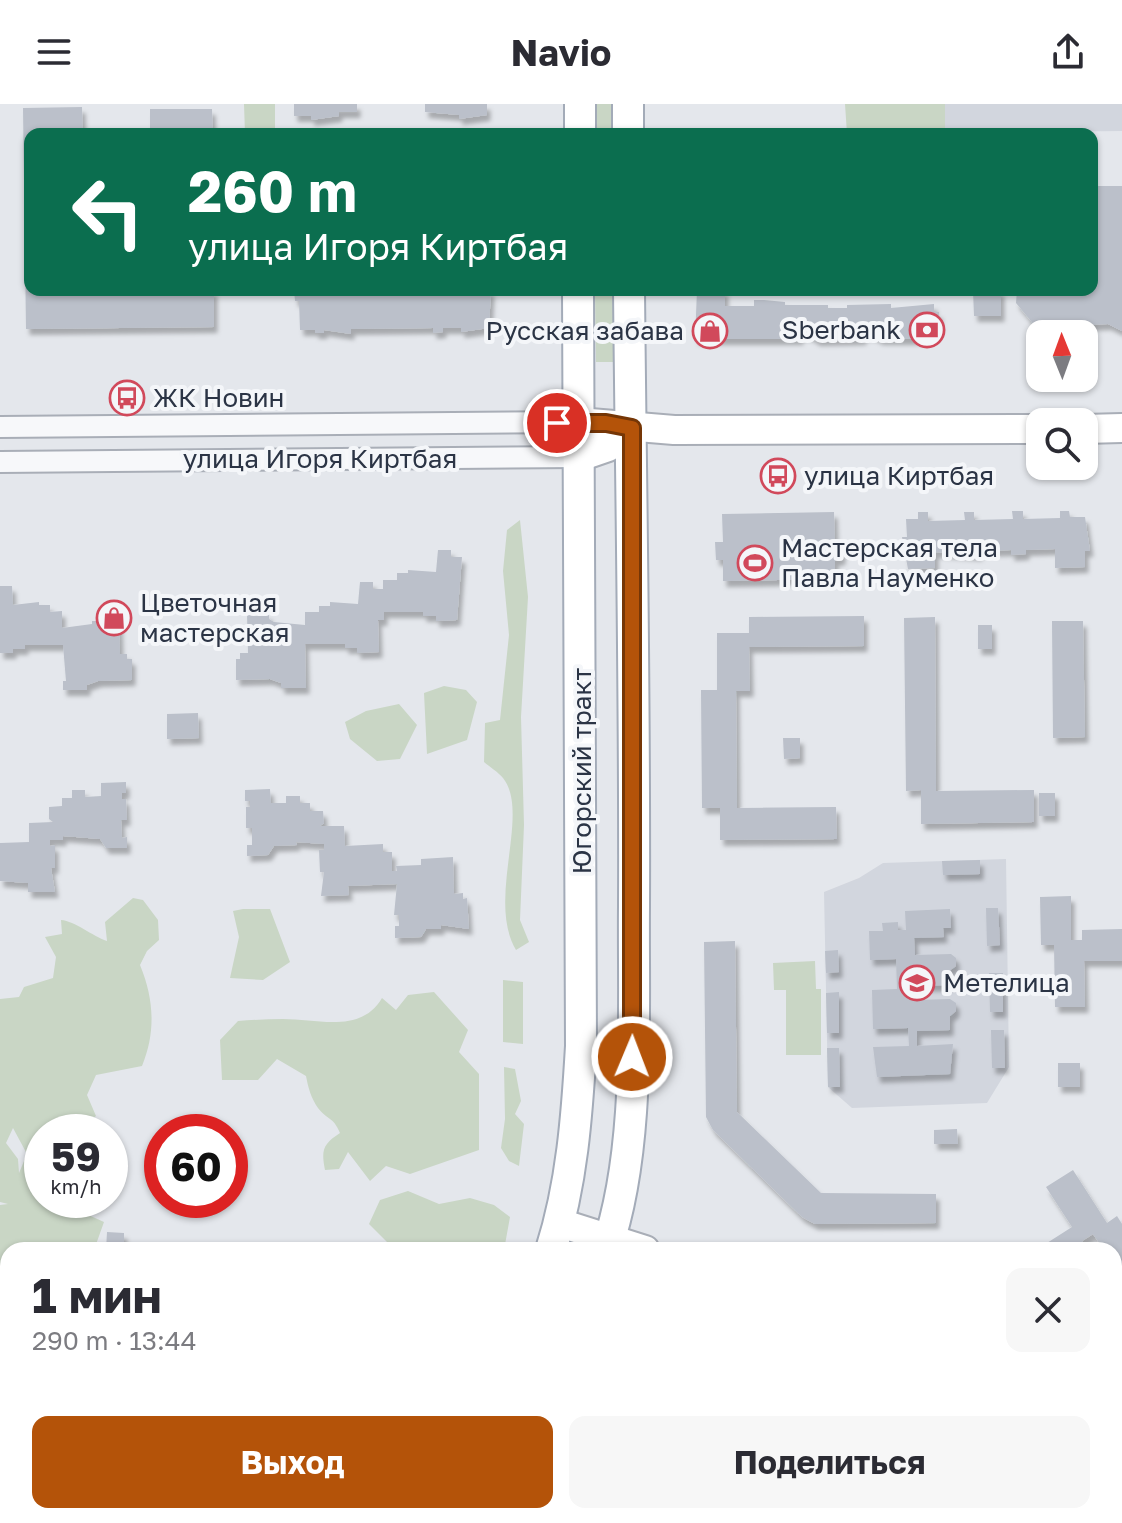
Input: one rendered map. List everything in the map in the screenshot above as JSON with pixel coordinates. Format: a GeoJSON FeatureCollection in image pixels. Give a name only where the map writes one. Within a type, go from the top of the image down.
{"type":"FeatureCollection","features":[{"type":"Feature","properties":{"kind":"main road"},"geometry":{"type":"LineString","coordinates":[[580,104],[580,128]]}},
{"type":"Feature","properties":{"kind":"main road"},"geometry":{"type":"LineString","coordinates":[[628,104],[628,128]]}},
{"type":"Feature","properties":{"kind":"main road","name":"Югорский тракт"},"geometry":{"type":"LineString","coordinates":[[556,1237],[573,1146],[581,1046],[578,296]]}},
{"type":"Feature","properties":{"kind":"main road","name":"Югорский тракт"},"geometry":{"type":"LineString","coordinates":[[609,1242],[625,1154],[632,1057],[629,296]]}},
{"type":"Feature","properties":{"kind":"main road","name":"улица Игоря Киртбая"},"geometry":{"type":"LineString","coordinates":[[578,422],[632,428],[1026,429]]}},
{"type":"Feature","properties":{"kind":"main road","name":"улица Игоря Киртбая"},"geometry":{"type":"LineString","coordinates":[[579,457],[608,447],[632,428]]}},
{"type":"Feature","properties":{"kind":"main road"},"geometry":{"type":"LineString","coordinates":[[1098,429],[1122,428]]}},
{"type":"Feature","properties":{"kind":"main road"},"geometry":{"type":"LineString","coordinates":[[556,1237],[588,1242]]}},
{"type":"Feature","properties":{"kind":"street","name":"улица Игоря Киртбая"},"geometry":{"type":"LineString","coordinates":[[0,427],[578,422]]}},
{"type":"Feature","properties":{"kind":"street","name":"улица Игоря Киртбая"},"geometry":{"type":"LineString","coordinates":[[0,462],[579,457]]}},
{"type":"Feature","properties":{"kind":"shaded area"},"geometry":{"type":"Polygon","coordinates":[[[945,104],[1122,104],[1122,131],[1098,131],[1098,128],[945,128],[945,104]]]}},
{"type":"Feature","properties":{"kind":"shaded area","name":"Метелица"},"geometry":{"type":"Polygon","coordinates":[[[1006,859],[1009,1067],[987,1103],[852,1108],[828,1087],[824,892],[859,878],[883,863],[1006,859]]]}},
{"type":"Feature","properties":{"kind":"green space"},"geometry":{"type":"Polygon","coordinates":[[[244,104],[275,104],[275,128],[245,128],[244,104]]]}},
{"type":"Feature","properties":{"kind":"green space"},"geometry":{"type":"Polygon","coordinates":[[[594,104],[612,104],[612,128],[594,128],[594,104]]]}},
{"type":"Feature","properties":{"kind":"green space"},"geometry":{"type":"Polygon","coordinates":[[[845,104],[945,104],[945,128],[847,128],[845,104]]]}},
{"type":"Feature","properties":{"kind":"green space"},"geometry":{"type":"Polygon","coordinates":[[[595,296],[613,296],[613,362],[596,362],[595,296]]]}},
{"type":"Feature","properties":{"kind":"green space"},"geometry":{"type":"Polygon","coordinates":[[[520,520],[528,597],[521,717],[524,825],[520,920],[529,942],[516,950],[508,930],[505,907],[513,813],[510,793],[503,778],[484,762],[485,723],[500,720],[509,635],[503,571],[507,530],[520,520]]]}},
{"type":"Feature","properties":{"kind":"green space"},"geometry":{"type":"Polygon","coordinates":[[[444,686],[466,690],[477,702],[467,740],[427,754],[424,693],[444,686]]]}},
{"type":"Feature","properties":{"kind":"green space"},"geometry":{"type":"Polygon","coordinates":[[[399,704],[417,725],[400,759],[377,761],[350,739],[345,722],[366,711],[399,704]]]}},
{"type":"Feature","properties":{"kind":"green space"},"geometry":{"type":"Polygon","coordinates":[[[133,898],[143,900],[158,920],[159,940],[147,951],[140,965],[152,1016],[150,1041],[142,1066],[96,1075],[87,1095],[95,1114],[24,1114],[24,1148],[13,1128],[6,1143],[18,1159],[19,1173],[24,1161],[24,1218],[95,1218],[104,1222],[97,1242],[0,1242],[0,1205],[8,1204],[0,1202],[0,999],[19,997],[24,987],[53,978],[56,957],[45,937],[62,934],[61,920],[107,941],[105,922],[133,898]]]}},
{"type":"Feature","properties":{"kind":"green space"},"geometry":{"type":"Polygon","coordinates":[[[270,909],[290,962],[263,980],[230,978],[239,937],[233,911],[270,909]]]}},
{"type":"Feature","properties":{"kind":"green space"},"geometry":{"type":"Polygon","coordinates":[[[815,961],[816,989],[821,989],[821,1055],[786,1055],[786,990],[774,990],[773,963],[815,961]]]}},
{"type":"Feature","properties":{"kind":"green space"},"geometry":{"type":"Polygon","coordinates":[[[503,980],[523,982],[523,1044],[503,1042],[503,980]]]}},
{"type":"Feature","properties":{"kind":"green space"},"geometry":{"type":"Polygon","coordinates":[[[434,992],[468,1030],[459,1052],[479,1074],[479,1150],[410,1174],[386,1166],[370,1181],[348,1152],[339,1169],[325,1170],[325,1148],[340,1133],[316,1104],[306,1076],[277,1059],[258,1080],[222,1080],[220,1040],[238,1021],[283,1019],[338,1022],[363,1016],[382,998],[396,1010],[408,995],[434,992]]]}},
{"type":"Feature","properties":{"kind":"green space"},"geometry":{"type":"Polygon","coordinates":[[[504,1067],[515,1069],[521,1101],[515,1114],[524,1124],[519,1166],[509,1161],[501,1148],[505,1119],[504,1067]]]}},
{"type":"Feature","properties":{"kind":"green space"},"geometry":{"type":"Polygon","coordinates":[[[408,1191],[439,1204],[470,1198],[494,1205],[510,1217],[505,1242],[387,1242],[369,1224],[380,1200],[408,1191]]]}},
{"type":"Feature","properties":{"kind":"building"},"geometry":{"type":"Polygon","coordinates":[[[294,104],[357,104],[357,112],[339,112],[339,116],[311,120],[311,116],[294,116],[294,104]]]}},
{"type":"Feature","properties":{"kind":"building"},"geometry":{"type":"Polygon","coordinates":[[[425,104],[487,104],[487,115],[459,119],[459,115],[425,112],[425,104]]]}},
{"type":"Feature","properties":{"kind":"building"},"geometry":{"type":"Polygon","coordinates":[[[82,107],[83,128],[24,128],[24,182],[23,108],[82,107]]]}},
{"type":"Feature","properties":{"kind":"building"},"geometry":{"type":"Polygon","coordinates":[[[150,109],[212,109],[213,128],[150,128],[150,109]]]}},
{"type":"Feature","properties":{"kind":"building"},"geometry":{"type":"Polygon","coordinates":[[[1098,186],[1122,186],[1122,331],[1108,324],[1098,324],[1098,320],[1030,320],[1016,303],[1017,296],[1098,296],[1098,186]]]}},
{"type":"Feature","properties":{"kind":"building"},"geometry":{"type":"Polygon","coordinates":[[[26,296],[214,296],[214,327],[26,329],[26,296]]]}},
{"type":"Feature","properties":{"kind":"building"},"geometry":{"type":"Polygon","coordinates":[[[295,296],[491,296],[489,328],[461,332],[461,328],[443,328],[443,332],[433,333],[433,328],[351,329],[351,334],[324,330],[324,333],[315,333],[315,330],[300,330],[299,301],[295,301],[295,296]]]}},
{"type":"Feature","properties":{"kind":"building"},"geometry":{"type":"Polygon","coordinates":[[[697,296],[725,296],[725,306],[754,306],[754,300],[785,302],[785,305],[828,305],[828,308],[934,304],[934,312],[939,312],[939,328],[934,328],[934,335],[926,335],[926,339],[880,339],[863,335],[863,339],[817,340],[809,335],[800,335],[800,339],[695,339],[697,296]]]}},
{"type":"Feature","properties":{"kind":"building"},"geometry":{"type":"Polygon","coordinates":[[[973,296],[1001,296],[1001,316],[974,316],[973,296]]]}},
{"type":"Feature","properties":{"kind":"building"},"geometry":{"type":"Polygon","coordinates":[[[1012,511],[1023,511],[1023,519],[1060,518],[1060,511],[1069,511],[1070,517],[1085,517],[1090,551],[1085,551],[1085,567],[1055,568],[1055,549],[1026,550],[1026,554],[1011,555],[1011,550],[979,551],[979,555],[935,552],[935,568],[908,569],[902,537],[907,537],[906,519],[918,519],[918,512],[928,512],[928,521],[965,520],[964,512],[974,512],[974,520],[1013,519],[1012,511]]]}},
{"type":"Feature","properties":{"kind":"building"},"geometry":{"type":"Polygon","coordinates":[[[834,512],[835,542],[842,542],[842,559],[835,560],[835,579],[723,581],[723,560],[716,560],[715,542],[723,542],[722,514],[834,512]]]}},
{"type":"Feature","properties":{"kind":"building"},"geometry":{"type":"Polygon","coordinates":[[[438,550],[451,550],[451,557],[462,557],[457,620],[436,621],[436,616],[423,616],[423,612],[384,612],[384,620],[378,620],[379,652],[357,653],[357,648],[345,648],[345,644],[305,644],[306,688],[281,688],[281,683],[270,679],[236,680],[236,659],[240,659],[240,653],[248,653],[247,614],[269,614],[269,619],[274,622],[305,625],[305,612],[319,612],[319,606],[330,606],[330,602],[358,604],[360,582],[373,582],[373,589],[383,589],[383,580],[397,580],[397,573],[408,573],[408,570],[436,572],[438,550]]]}},
{"type":"Feature","properties":{"kind":"building"},"geometry":{"type":"Polygon","coordinates":[[[0,586],[12,586],[13,605],[39,602],[39,605],[50,605],[50,612],[62,611],[62,628],[92,624],[92,621],[98,621],[97,615],[119,615],[120,654],[127,654],[127,659],[132,659],[132,680],[98,681],[87,685],[87,690],[63,690],[63,681],[66,681],[63,645],[25,645],[25,649],[13,649],[13,653],[0,653],[0,586]]]}},
{"type":"Feature","properties":{"kind":"building"},"geometry":{"type":"Polygon","coordinates":[[[864,616],[864,646],[749,647],[750,691],[736,691],[737,808],[836,807],[837,839],[720,840],[720,808],[702,808],[701,690],[717,690],[717,633],[749,633],[749,617],[864,616]]]}},
{"type":"Feature","properties":{"kind":"building"},"geometry":{"type":"Polygon","coordinates":[[[935,617],[936,791],[1034,790],[1034,822],[921,824],[921,790],[906,791],[904,618],[935,617]]]}},
{"type":"Feature","properties":{"kind":"building"},"geometry":{"type":"Polygon","coordinates":[[[1052,621],[1083,621],[1085,737],[1053,738],[1052,621]]]}},
{"type":"Feature","properties":{"kind":"building"},"geometry":{"type":"Polygon","coordinates":[[[978,625],[992,625],[992,649],[978,649],[978,625]]]}},
{"type":"Feature","properties":{"kind":"building"},"geometry":{"type":"Polygon","coordinates":[[[198,713],[199,738],[167,739],[167,714],[198,713]]]}},
{"type":"Feature","properties":{"kind":"building"},"geometry":{"type":"Polygon","coordinates":[[[783,738],[800,738],[800,758],[784,759],[783,738]]]}},
{"type":"Feature","properties":{"kind":"building"},"geometry":{"type":"Polygon","coordinates":[[[126,782],[126,793],[122,793],[122,799],[126,799],[127,820],[121,820],[122,838],[127,837],[127,848],[106,848],[100,839],[63,836],[63,840],[50,840],[50,846],[55,845],[55,868],[51,868],[55,892],[28,892],[28,883],[0,881],[0,843],[29,842],[29,823],[53,822],[49,819],[49,807],[62,806],[62,798],[72,798],[72,790],[85,790],[85,797],[101,796],[101,783],[126,782]]]}},
{"type":"Feature","properties":{"kind":"building"},"geometry":{"type":"Polygon","coordinates":[[[270,789],[271,803],[286,803],[286,796],[300,796],[300,803],[310,803],[310,811],[323,811],[324,823],[320,826],[344,826],[345,846],[383,844],[383,852],[392,852],[392,871],[397,871],[396,866],[421,865],[421,859],[453,857],[454,894],[463,893],[463,899],[467,898],[469,929],[441,925],[441,929],[426,929],[421,937],[395,938],[395,926],[399,926],[399,915],[394,915],[397,884],[348,886],[349,895],[321,896],[324,872],[320,872],[319,850],[324,850],[324,844],[296,842],[297,845],[274,846],[268,855],[247,856],[247,845],[252,845],[252,828],[246,828],[246,807],[250,807],[250,801],[245,801],[245,790],[270,789]]]}},
{"type":"Feature","properties":{"kind":"building"},"geometry":{"type":"Polygon","coordinates":[[[1039,793],[1055,793],[1055,816],[1039,816],[1039,793]]]}},
{"type":"Feature","properties":{"kind":"building"},"geometry":{"type":"Polygon","coordinates":[[[980,860],[980,874],[943,875],[942,861],[980,860]]]}},
{"type":"Feature","properties":{"kind":"building"},"geometry":{"type":"Polygon","coordinates":[[[1071,896],[1071,940],[1082,940],[1082,930],[1122,929],[1122,961],[1084,961],[1085,1007],[1055,1007],[1054,945],[1041,945],[1040,897],[1071,896]]]}},
{"type":"Feature","properties":{"kind":"building"},"geometry":{"type":"Polygon","coordinates":[[[986,908],[998,908],[1000,945],[987,946],[986,908]]]}},
{"type":"Feature","properties":{"kind":"building"},"geometry":{"type":"Polygon","coordinates":[[[950,909],[951,928],[943,928],[944,937],[914,938],[915,955],[951,954],[956,958],[956,966],[949,971],[949,985],[916,986],[916,1000],[950,999],[956,1003],[956,1011],[950,1016],[950,1030],[917,1031],[917,1046],[953,1044],[950,1074],[877,1077],[873,1047],[909,1046],[908,1028],[873,1029],[872,990],[897,989],[896,959],[870,960],[869,931],[883,931],[882,923],[898,922],[898,930],[906,930],[905,911],[950,909]]]}},
{"type":"Feature","properties":{"kind":"building"},"geometry":{"type":"Polygon","coordinates":[[[735,941],[737,1112],[821,1193],[936,1194],[936,1223],[815,1224],[802,1217],[713,1130],[706,1117],[704,942],[735,941]]]}},
{"type":"Feature","properties":{"kind":"building"},"geometry":{"type":"Polygon","coordinates":[[[838,950],[839,972],[826,973],[825,951],[838,950]]]}},
{"type":"Feature","properties":{"kind":"building"},"geometry":{"type":"Polygon","coordinates":[[[989,973],[1003,973],[1003,1012],[990,1012],[989,973]]]}},
{"type":"Feature","properties":{"kind":"building"},"geometry":{"type":"Polygon","coordinates":[[[839,992],[839,1033],[827,1033],[826,993],[839,992]]]}},
{"type":"Feature","properties":{"kind":"building"},"geometry":{"type":"Polygon","coordinates":[[[991,1030],[1004,1030],[1005,1068],[992,1068],[991,1030]]]}},
{"type":"Feature","properties":{"kind":"building"},"geometry":{"type":"Polygon","coordinates":[[[827,1048],[839,1048],[840,1087],[828,1087],[827,1048]]]}},
{"type":"Feature","properties":{"kind":"building"},"geometry":{"type":"Polygon","coordinates":[[[1058,1063],[1080,1063],[1080,1087],[1058,1087],[1058,1063]]]}},
{"type":"Feature","properties":{"kind":"building"},"geometry":{"type":"Polygon","coordinates":[[[957,1129],[958,1144],[934,1144],[934,1130],[957,1129]]]}},
{"type":"Feature","properties":{"kind":"building"},"geometry":{"type":"Polygon","coordinates":[[[1073,1170],[1107,1223],[1117,1216],[1122,1224],[1122,1242],[1098,1242],[1093,1234],[1083,1242],[1049,1242],[1072,1227],[1046,1187],[1073,1170]]]}},
{"type":"Feature","properties":{"kind":"building"},"geometry":{"type":"Polygon","coordinates":[[[107,1232],[124,1233],[124,1242],[106,1242],[107,1232]]]}},
{"type":"Feature","properties":{"kind":"place","name":"Sberbank"},"geometry":{"type":"Point","coordinates":[927,330]}},
{"type":"Feature","properties":{"kind":"place","name":"Русская забава"},"geometry":{"type":"Point","coordinates":[710,331]}},
{"type":"Feature","properties":{"kind":"place","name":"ЖК Новин"},"geometry":{"type":"Point","coordinates":[127,398]}},
{"type":"Feature","properties":{"kind":"place","name":"улица Киртбая"},"geometry":{"type":"Point","coordinates":[778,476]}},
{"type":"Feature","properties":{"kind":"place","name":"Мастерская тела Павла Науменко"},"geometry":{"type":"Point","coordinates":[755,563]}},
{"type":"Feature","properties":{"kind":"place","name":"Цветочная мастерская"},"geometry":{"type":"Point","coordinates":[114,618]}},
{"type":"Feature","properties":{"kind":"place","name":"Метелица"},"geometry":{"type":"Point","coordinates":[917,983]}},
{"type":"Feature","properties":{"kind":"route"},"geometry":{"type":"LineString","coordinates":[[557,423],[606,423],[632,428],[632,1057]]}}]}
